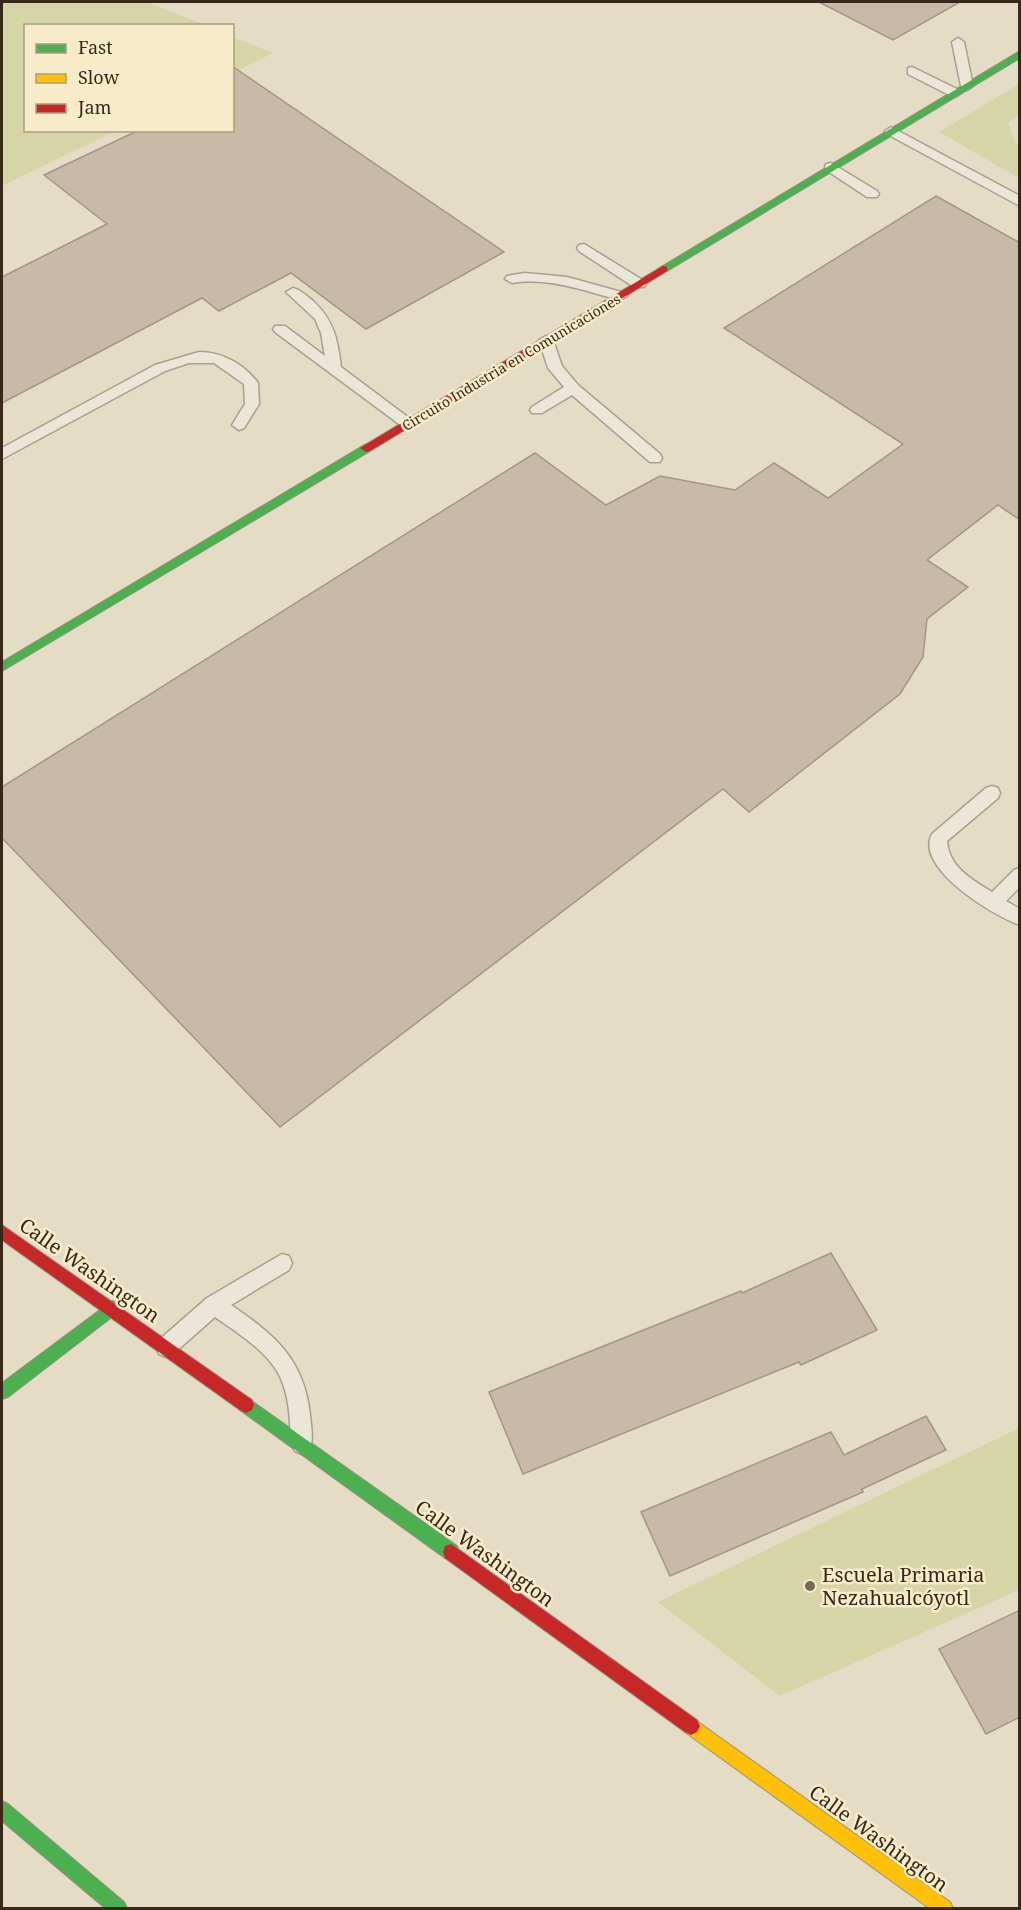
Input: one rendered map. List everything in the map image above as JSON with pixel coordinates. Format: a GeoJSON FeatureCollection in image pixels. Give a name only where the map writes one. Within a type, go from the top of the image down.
{"type":"FeatureCollection","features":[{"type":"Feature","properties":{"kind":"street","name":"Circuito Industria en Comunicaciones"},"geometry":{"type":"LineString","coordinates":[[2,667],[1020,54]]}},
{"type":"Feature","properties":{"kind":"street","name":"Calle Washington"},"geometry":{"type":"LineString","coordinates":[[2,1232],[112,1308],[944,1908]]}},
{"type":"Feature","properties":{"kind":"street"},"geometry":{"type":"LineString","coordinates":[[2,1392],[112,1308]]}},
{"type":"Feature","properties":{"kind":"street"},"geometry":{"type":"LineString","coordinates":[[2,1810],[118,1908]]}},
{"type":"Feature","properties":{"kind":"lane"},"geometry":{"type":"LineString","coordinates":[[958,42],[967,86]]}},
{"type":"Feature","properties":{"kind":"lane"},"geometry":{"type":"LineString","coordinates":[[912,71],[955,93]]}},
{"type":"Feature","properties":{"kind":"lane"},"geometry":{"type":"LineString","coordinates":[[891,131],[1020,202]]}},
{"type":"Feature","properties":{"kind":"lane"},"geometry":{"type":"LineString","coordinates":[[831,167],[872,194]]}},
{"type":"Feature","properties":{"kind":"lane"},"geometry":{"type":"LineString","coordinates":[[584,248],[639,284]]}},
{"type":"Feature","properties":{"kind":"lane"},"geometry":{"type":"LineString","coordinates":[[512,279],[534,276],[620,296]]}},
{"type":"Feature","properties":{"kind":"lane"},"geometry":{"type":"LineString","coordinates":[[293,292],[314,307],[327,322],[334,369]]}},
{"type":"Feature","properties":{"kind":"lane"},"geometry":{"type":"LineString","coordinates":[[280,329],[408,424]]}},
{"type":"Feature","properties":{"kind":"lane"},"geometry":{"type":"LineString","coordinates":[[546,340],[555,368],[573,388],[655,458]]}},
{"type":"Feature","properties":{"kind":"lane"},"geometry":{"type":"LineString","coordinates":[[2,454],[160,368],[188,357],[215,357],[234,367],[251,383],[252,404],[239,425]]}},
{"type":"Feature","properties":{"kind":"lane"},"geometry":{"type":"LineString","coordinates":[[537,410],[573,388]]}},
{"type":"Feature","properties":{"kind":"lane"},"geometry":{"type":"LineString","coordinates":[[992,794],[938,839],[938,851],[951,874],[1020,918]]}},
{"type":"Feature","properties":{"kind":"lane"},"geometry":{"type":"LineString","coordinates":[[993,902],[1020,875]]}},
{"type":"Feature","properties":{"kind":"lane"},"geometry":{"type":"LineString","coordinates":[[166,1347],[214,1305],[282,1263]]}},
{"type":"Feature","properties":{"kind":"lane"},"geometry":{"type":"LineString","coordinates":[[214,1305],[270,1348],[284,1364],[297,1396],[302,1446]]}},
{"type":"Feature","properties":{"kind":"green space"},"geometry":{"type":"Polygon","coordinates":[[[2,2],[147,2],[202,24],[24,24],[24,132],[113,132],[2,186],[2,2]]]}},
{"type":"Feature","properties":{"kind":"green space"},"geometry":{"type":"Polygon","coordinates":[[[234,37],[273,53],[234,72],[234,37]]]}},
{"type":"Feature","properties":{"kind":"green space"},"geometry":{"type":"Polygon","coordinates":[[[1019,84],[1019,115],[1008,123],[1015,142],[1019,145],[1019,178],[939,132],[1019,84]]]}},
{"type":"Feature","properties":{"kind":"green space"},"geometry":{"type":"Polygon","coordinates":[[[1019,1428],[1019,1590],[780,1696],[658,1602],[1019,1428]]]}},
{"type":"Feature","properties":{"kind":"building"},"geometry":{"type":"Polygon","coordinates":[[[819,2],[960,2],[893,40],[819,2]]]}},
{"type":"Feature","properties":{"kind":"building"},"geometry":{"type":"Polygon","coordinates":[[[234,67],[504,252],[366,329],[291,273],[219,311],[202,298],[2,403],[2,277],[107,224],[44,175],[135,132],[234,132],[234,67]]]}},
{"type":"Feature","properties":{"kind":"building"},"geometry":{"type":"Polygon","coordinates":[[[936,196],[1020,243],[1020,520],[998,505],[927,560],[968,587],[927,619],[923,657],[900,694],[749,812],[723,789],[280,1127],[2,838],[2,787],[535,453],[606,505],[660,476],[735,490],[774,463],[828,498],[903,444],[724,328],[936,196]]]}},
{"type":"Feature","properties":{"kind":"building"},"geometry":{"type":"Polygon","coordinates":[[[831,1253],[877,1330],[801,1365],[799,1362],[523,1474],[489,1392],[741,1291],[742,1293],[831,1253]]]}},
{"type":"Feature","properties":{"kind":"building"},"geometry":{"type":"Polygon","coordinates":[[[926,1416],[946,1450],[862,1489],[863,1492],[670,1576],[641,1512],[831,1432],[844,1455],[926,1416]]]}},
{"type":"Feature","properties":{"kind":"building"},"geometry":{"type":"Polygon","coordinates":[[[1020,1610],[1020,1717],[986,1734],[939,1649],[1020,1610]]]}},
{"type":"Feature","properties":{"kind":"traffic: fast"},"geometry":{"type":"LineString","coordinates":[[663,269],[1020,54]]}},
{"type":"Feature","properties":{"kind":"traffic: fast"},"geometry":{"type":"LineString","coordinates":[[2,667],[366,448]]}},
{"type":"Feature","properties":{"kind":"traffic: fast"},"geometry":{"type":"LineString","coordinates":[[2,1392],[112,1308]]}},
{"type":"Feature","properties":{"kind":"traffic: fast"},"geometry":{"type":"LineString","coordinates":[[246,1405],[451,1552]]}},
{"type":"Feature","properties":{"kind":"traffic: fast"},"geometry":{"type":"LineString","coordinates":[[2,1810],[118,1908]]}},
{"type":"Feature","properties":{"kind":"traffic: slow"},"geometry":{"type":"LineString","coordinates":[[691,1726],[944,1908]]}},
{"type":"Feature","properties":{"kind":"traffic: jam"},"geometry":{"type":"LineString","coordinates":[[366,448],[663,269]]}},
{"type":"Feature","properties":{"kind":"traffic: jam"},"geometry":{"type":"LineString","coordinates":[[2,1232],[246,1405]]}},
{"type":"Feature","properties":{"kind":"traffic: jam"},"geometry":{"type":"LineString","coordinates":[[451,1552],[691,1726]]}},
{"type":"Feature","properties":{"kind":"place","name":"Escuela Primaria Nezahualcóyotl"},"geometry":{"type":"Point","coordinates":[810,1586]}}]}
